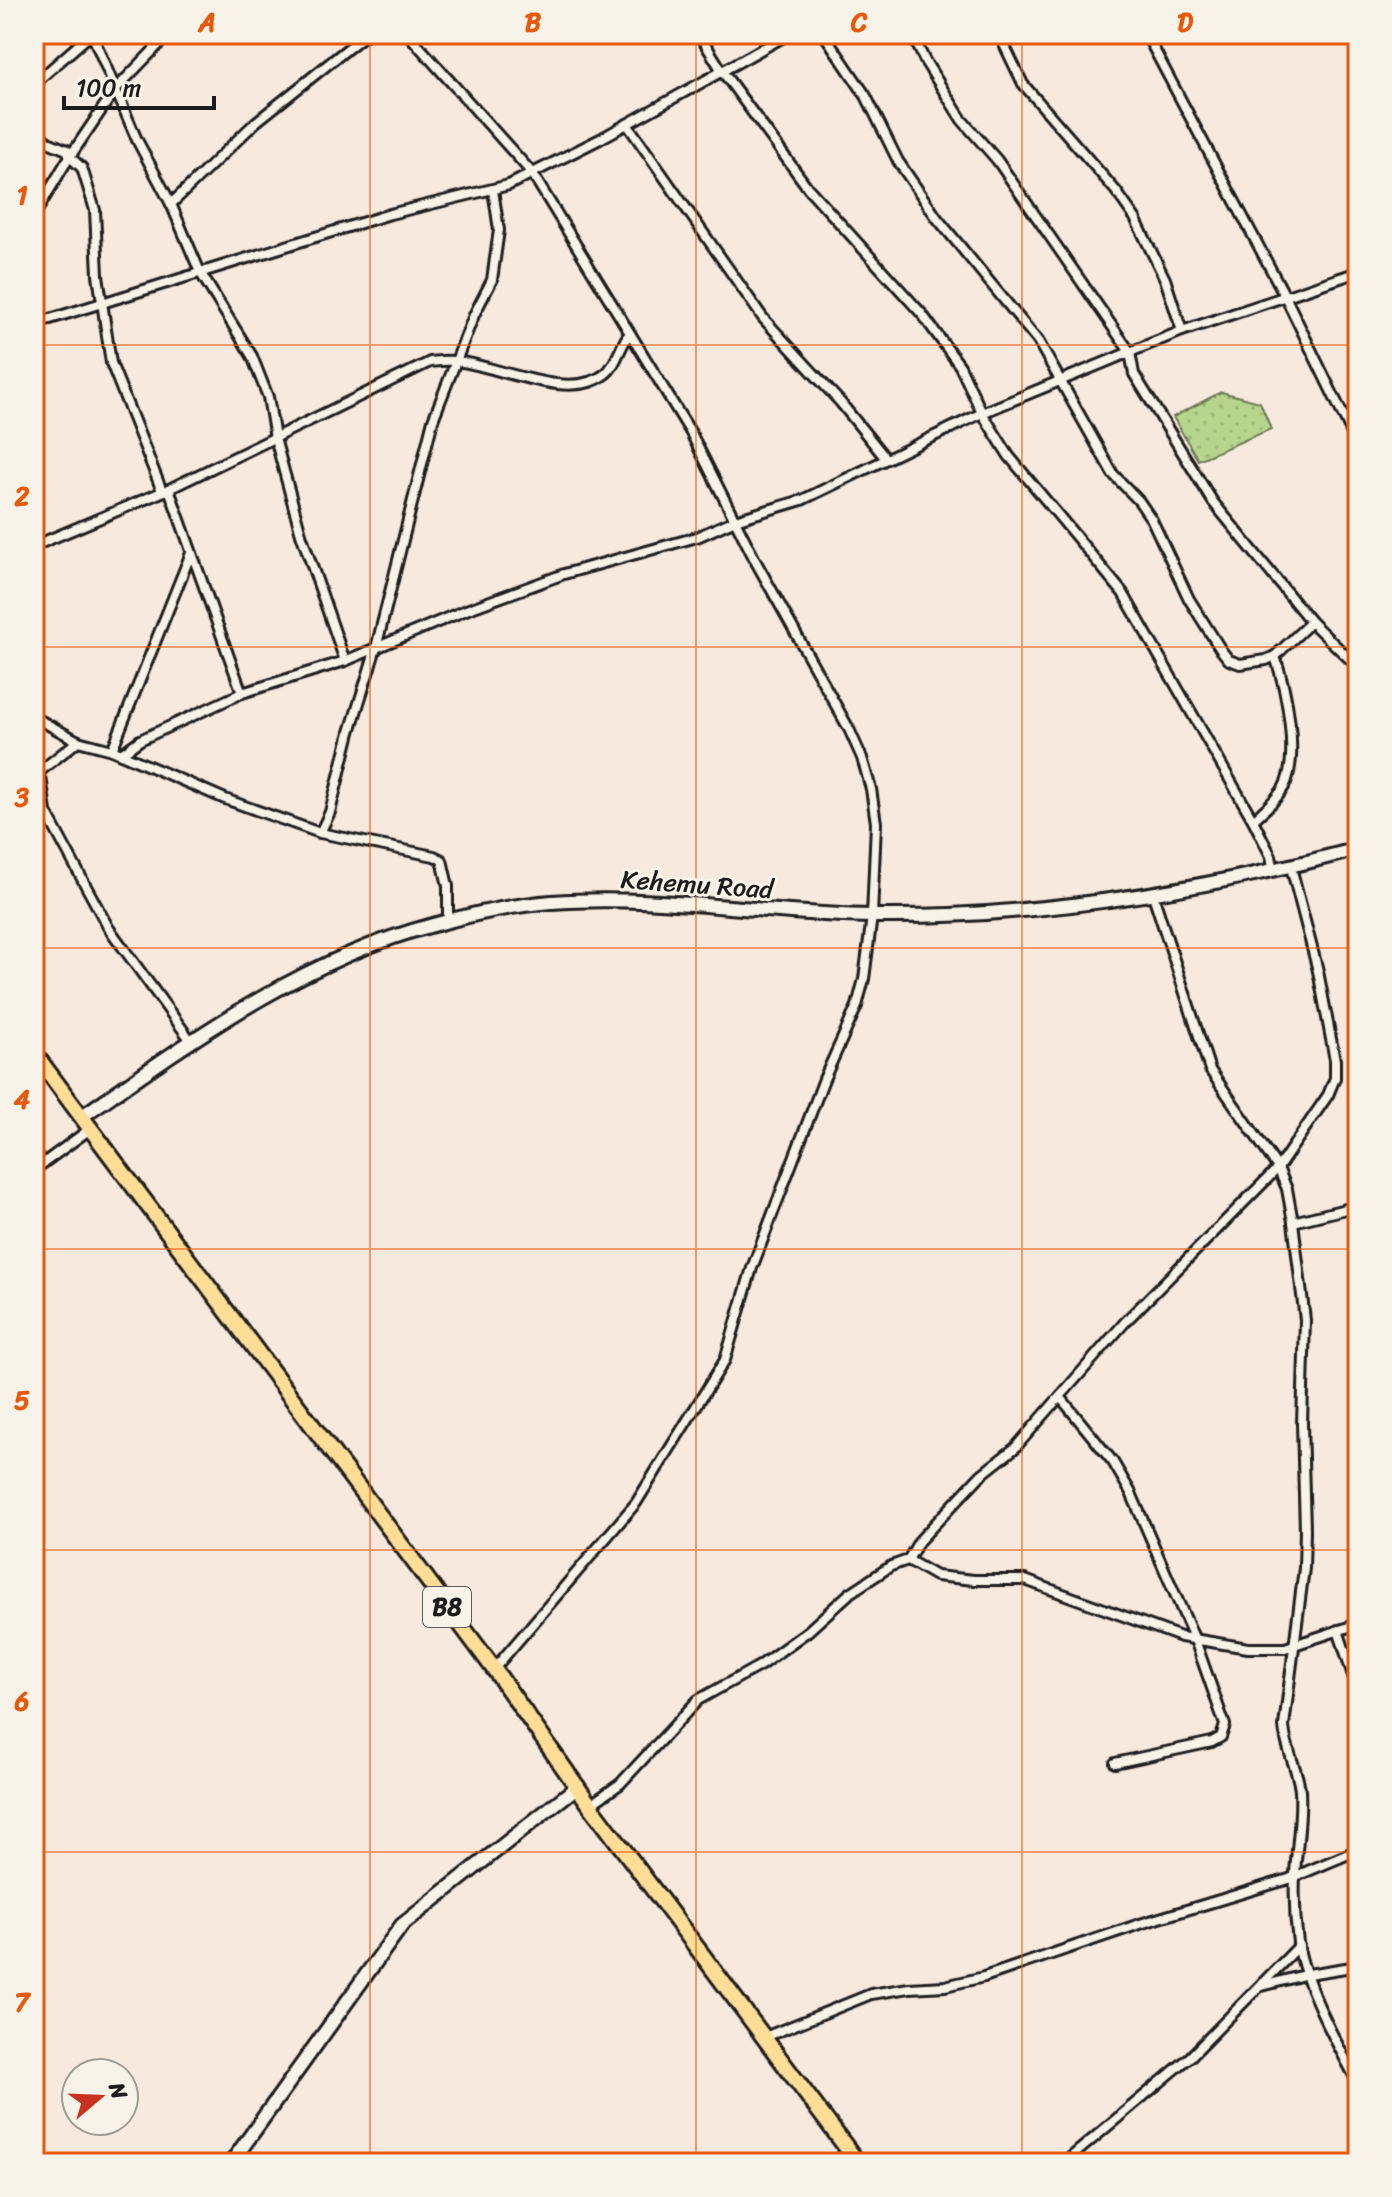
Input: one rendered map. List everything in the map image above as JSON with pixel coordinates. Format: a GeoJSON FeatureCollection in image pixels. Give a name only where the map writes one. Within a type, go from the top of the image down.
{"type":"FeatureCollection","features":[{"type":"Feature","properties":{"kind":"highway","name":"B8"},"geometry":{"type":"LineString","coordinates":[[34,1053],[858,2163]]}},
{"type":"Feature","properties":{"kind":"street"},"geometry":{"type":"LineString","coordinates":[[34,84],[91,34],[200,272],[252,356],[268,397],[275,438],[301,534],[345,661]]}},
{"type":"Feature","properties":{"kind":"street"},"geometry":{"type":"LineString","coordinates":[[34,216],[115,90],[169,34]]}},
{"type":"Feature","properties":{"kind":"street"},"geometry":{"type":"LineString","coordinates":[[171,204],[256,122],[366,34]]}},
{"type":"Feature","properties":{"kind":"street"},"geometry":{"type":"LineString","coordinates":[[408,34],[532,173],[691,433],[849,729],[862,758],[876,823],[872,916],[857,1006],[824,1079],[752,1268],[725,1360],[636,1503],[494,1669]]}},
{"type":"Feature","properties":{"kind":"street"},"geometry":{"type":"LineString","coordinates":[[699,34],[722,71],[808,188],[922,314],[960,366],[982,413],[1009,456],[1123,593],[1253,820],[1271,856],[1274,871]]}},
{"type":"Feature","properties":{"kind":"street"},"geometry":{"type":"LineString","coordinates":[[34,324],[390,214],[439,200],[493,190],[627,124],[789,34]]}},
{"type":"Feature","properties":{"kind":"street"},"geometry":{"type":"LineString","coordinates":[[824,34],[866,96],[898,161],[942,225],[1038,341],[1113,474],[1152,520],[1189,599],[1229,660],[1240,664],[1275,656],[1311,622]]}},
{"type":"Feature","properties":{"kind":"street"},"geometry":{"type":"LineString","coordinates":[[912,34],[962,120],[997,160],[1130,352],[1134,374],[1213,502],[1311,622],[1358,667]]}},
{"type":"Feature","properties":{"kind":"street"},"geometry":{"type":"LineString","coordinates":[[999,34],[1023,84],[1116,191],[1135,218],[1165,279],[1182,331]]}},
{"type":"Feature","properties":{"kind":"street"},"geometry":{"type":"LineString","coordinates":[[1146,34],[1285,296],[1358,446]]}},
{"type":"Feature","properties":{"kind":"street"},"geometry":{"type":"LineString","coordinates":[[627,124],[763,318],[841,403],[886,459]]}},
{"type":"Feature","properties":{"kind":"street"},"geometry":{"type":"LineString","coordinates":[[34,131],[48,142],[67,150],[82,168],[95,210],[102,304],[111,363],[166,490],[178,508],[191,553],[242,693]]}},
{"type":"Feature","properties":{"kind":"street"},"geometry":{"type":"LineString","coordinates":[[320,833],[330,812],[376,648],[433,420],[474,315],[492,280],[499,230],[493,190]]}},
{"type":"Feature","properties":{"kind":"street"},"geometry":{"type":"LineString","coordinates":[[116,752],[242,693],[345,661],[520,589],[697,537],[735,520],[802,500],[982,413],[1130,352],[1182,331],[1358,272]]}},
{"type":"Feature","properties":{"kind":"street"},"geometry":{"type":"LineString","coordinates":[[34,546],[166,490],[418,366],[430,362],[457,361],[544,382],[587,382],[608,373],[631,335]]}},
{"type":"Feature","properties":{"kind":"street"},"geometry":{"type":"LineString","coordinates":[[116,752],[191,553]]}},
{"type":"Feature","properties":{"kind":"street"},"geometry":{"type":"LineString","coordinates":[[1253,820],[1273,803],[1284,787],[1291,766],[1284,684],[1275,656]]}},
{"type":"Feature","properties":{"kind":"street"},"geometry":{"type":"LineString","coordinates":[[34,717],[78,741],[116,752],[225,799],[320,833],[425,853],[442,860],[448,886],[448,921]]}},
{"type":"Feature","properties":{"kind":"street"},"geometry":{"type":"LineString","coordinates":[[78,741],[36,774],[42,783],[46,812],[108,927],[191,1041]]}},
{"type":"Feature","properties":{"kind":"street","name":"Kehemu Road"},"geometry":{"type":"LineString","coordinates":[[86,1123],[191,1041],[255,1000],[312,969],[398,936],[448,921],[522,905],[595,900],[872,916],[998,912],[1153,895],[1274,871],[1358,849]]}},
{"type":"Feature","properties":{"kind":"street"},"geometry":{"type":"LineString","coordinates":[[590,1805],[620,1784],[698,1700],[761,1665],[808,1631],[850,1593],[891,1566],[908,1560],[919,1541],[981,1475],[1015,1448],[1126,1321],[1278,1168],[1328,1095],[1336,1069],[1325,1003],[1291,867]]}},
{"type":"Feature","properties":{"kind":"street"},"geometry":{"type":"LineString","coordinates":[[1153,895],[1210,1070],[1278,1168],[1287,1189],[1293,1222],[1305,1320],[1302,1424],[1305,1530],[1304,1568],[1284,1726],[1285,1740],[1300,1790],[1295,1876],[1299,1946],[1330,2029],[1358,2083]]}},
{"type":"Feature","properties":{"kind":"street"},"geometry":{"type":"LineString","coordinates":[[34,1170],[86,1123]]}},
{"type":"Feature","properties":{"kind":"street"},"geometry":{"type":"LineString","coordinates":[[1293,1222],[1358,1206]]}},
{"type":"Feature","properties":{"kind":"street"},"geometry":{"type":"LineString","coordinates":[[1061,1398],[1095,1438],[1125,1481],[1166,1569],[1225,1721],[1224,1732],[1212,1742],[1115,1763]]}},
{"type":"Feature","properties":{"kind":"street"},"geometry":{"type":"LineString","coordinates":[[908,1560],[936,1576],[1025,1580],[1042,1584],[1153,1627],[1195,1640],[1248,1648],[1293,1646],[1358,1624]]}},
{"type":"Feature","properties":{"kind":"street"},"geometry":{"type":"LineString","coordinates":[[1338,1630],[1358,1691]]}},
{"type":"Feature","properties":{"kind":"street"},"geometry":{"type":"LineString","coordinates":[[231,2163],[402,1925],[578,1786]]}},
{"type":"Feature","properties":{"kind":"street"},"geometry":{"type":"LineString","coordinates":[[765,2037],[871,1994],[945,1986],[984,1977],[1295,1876],[1358,1850]]}},
{"type":"Feature","properties":{"kind":"street"},"geometry":{"type":"LineString","coordinates":[[1064,2163],[1190,2057],[1299,1946]]}},
{"type":"Feature","properties":{"kind":"street"},"geometry":{"type":"LineString","coordinates":[[1261,1986],[1358,1966]]}},
{"type":"Feature","properties":{"kind":"green space"},"geometry":{"type":"Polygon","coordinates":[[[1221,392],[1260,402],[1271,429],[1198,460],[1173,417],[1221,392]]]}}]}
